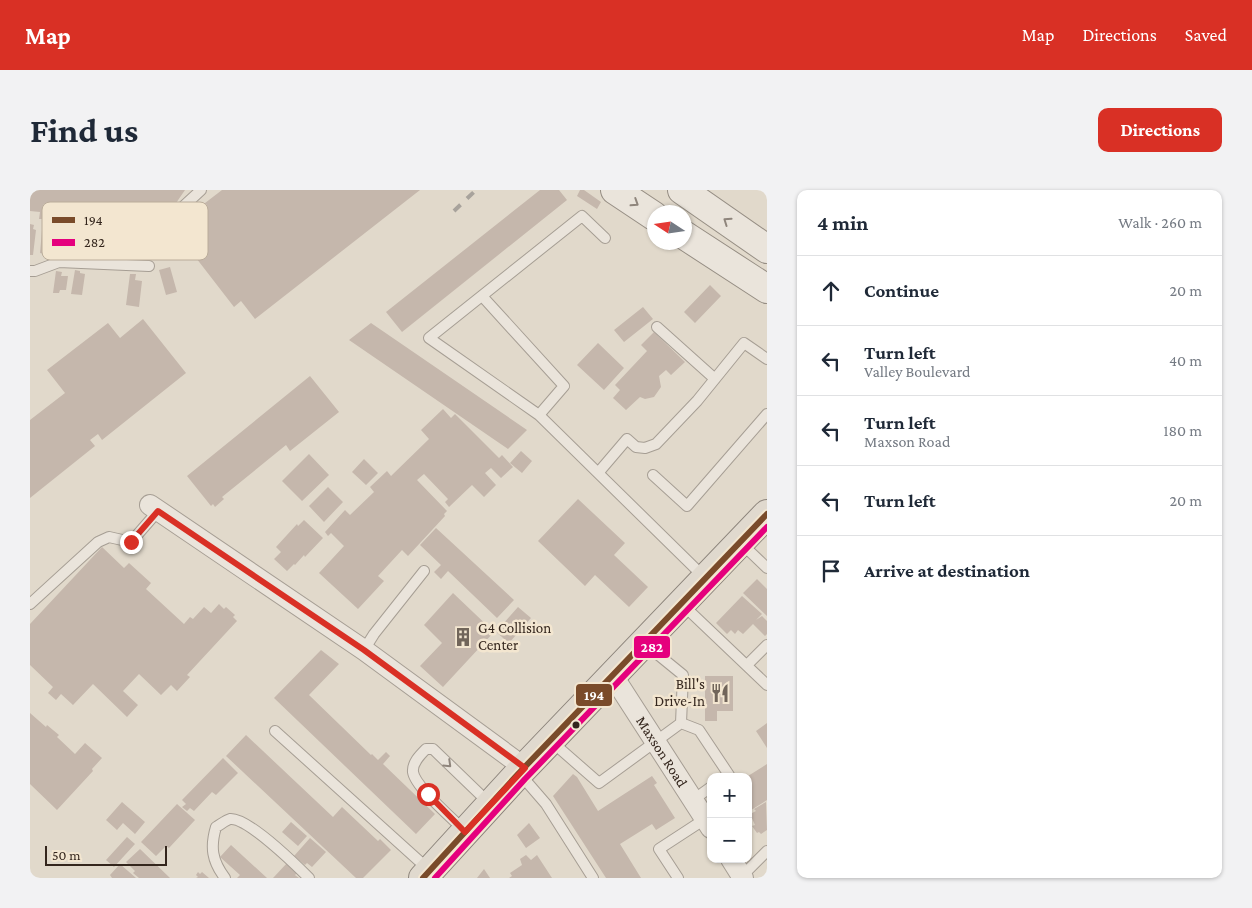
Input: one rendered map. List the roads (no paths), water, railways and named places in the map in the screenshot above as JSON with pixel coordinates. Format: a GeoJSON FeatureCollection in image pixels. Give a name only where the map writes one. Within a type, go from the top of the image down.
{"type":"FeatureCollection","features":[{"type":"Feature","properties":{"kind":"main road"},"geometry":{"type":"LineString","coordinates":[[615,190],[647,211]]}},
{"type":"Feature","properties":{"kind":"main road"},"geometry":{"type":"LineString","coordinates":[[682,190],[767,249]]}},
{"type":"Feature","properties":{"kind":"main road"},"geometry":{"type":"LineString","coordinates":[[692,240],[767,289]]}},
{"type":"Feature","properties":{"kind":"main road"},"geometry":{"type":"LineString","coordinates":[[426,874],[522,770],[767,514]]}},
{"type":"Feature","properties":{"kind":"street"},"geometry":{"type":"LineString","coordinates":[[154,508],[364,650],[522,770]]}},
{"type":"Feature","properties":{"kind":"street","name":"Maxson Road"},"geometry":{"type":"LineString","coordinates":[[613,676],[707,821]]}},
{"type":"Feature","properties":{"kind":"street"},"geometry":{"type":"LineString","coordinates":[[734,863],[743,877]]}},
{"type":"Feature","properties":{"kind":"lane"},"geometry":{"type":"LineString","coordinates":[[188,202],[201,190]]}},
{"type":"Feature","properties":{"kind":"lane"},"geometry":{"type":"LineString","coordinates":[[605,238],[582,216],[429,338],[540,415],[706,578]]}},
{"type":"Feature","properties":{"kind":"lane"},"geometry":{"type":"LineString","coordinates":[[30,271],[60,262],[149,266]]}},
{"type":"Feature","properties":{"kind":"lane"},"geometry":{"type":"LineString","coordinates":[[482,296],[564,386],[540,415]]}},
{"type":"Feature","properties":{"kind":"lane"},"geometry":{"type":"LineString","coordinates":[[657,327],[715,379]]}},
{"type":"Feature","properties":{"kind":"lane"},"geometry":{"type":"LineString","coordinates":[[598,473],[627,439],[636,447],[645,448],[656,444],[697,401],[744,344],[767,359]]}},
{"type":"Feature","properties":{"kind":"lane"},"geometry":{"type":"LineString","coordinates":[[653,475],[687,506],[767,414]]}},
{"type":"Feature","properties":{"kind":"lane"},"geometry":{"type":"LineString","coordinates":[[30,604],[98,542],[109,537],[131,542],[154,508]]}},
{"type":"Feature","properties":{"kind":"lane"},"geometry":{"type":"LineString","coordinates":[[740,542],[767,568]]}},
{"type":"Feature","properties":{"kind":"lane"},"geometry":{"type":"LineString","coordinates":[[364,650],[374,634],[424,571]]}},
{"type":"Feature","properties":{"kind":"lane"},"geometry":{"type":"LineString","coordinates":[[682,604],[767,685]]}},
{"type":"Feature","properties":{"kind":"lane"},"geometry":{"type":"LineString","coordinates":[[550,741],[599,783],[681,722],[683,675],[644,644]]}},
{"type":"Feature","properties":{"kind":"lane"},"geometry":{"type":"LineString","coordinates":[[747,666],[767,645]]}},
{"type":"Feature","properties":{"kind":"lane"},"geometry":{"type":"LineString","coordinates":[[681,722],[699,730],[728,773]]}},
{"type":"Feature","properties":{"kind":"lane"},"geometry":{"type":"LineString","coordinates":[[275,731],[426,874]]}},
{"type":"Feature","properties":{"kind":"lane"},"geometry":{"type":"LineString","coordinates":[[465,832],[418,782],[413,772],[417,758],[426,749],[433,749],[490,804]]}},
{"type":"Feature","properties":{"kind":"lane"},"geometry":{"type":"LineString","coordinates":[[522,770],[593,878]]}},
{"type":"Feature","properties":{"kind":"lane"},"geometry":{"type":"LineString","coordinates":[[693,800],[707,790]]}},
{"type":"Feature","properties":{"kind":"lane"},"geometry":{"type":"LineString","coordinates":[[225,878],[216,867],[212,841],[216,827],[230,819],[243,822],[290,859],[308,878]]}},
{"type":"Feature","properties":{"kind":"lane"},"geometry":{"type":"LineString","coordinates":[[678,878],[659,849],[707,824]]}},
{"type":"Feature","properties":{"kind":"lane"},"geometry":{"type":"LineString","coordinates":[[743,877],[767,851]]}},
{"type":"Feature","properties":{"kind":"railway"},"geometry":{"type":"LineString","coordinates":[[454,211],[476,190]]}},
{"type":"Feature","properties":{"kind":"place","name":"G4 Collision Center"},"geometry":{"type":"Point","coordinates":[463,637]}},
{"type":"Feature","properties":{"kind":"place","name":"Bill's Drive-In"},"geometry":{"type":"Point","coordinates":[720,693]}}]}
